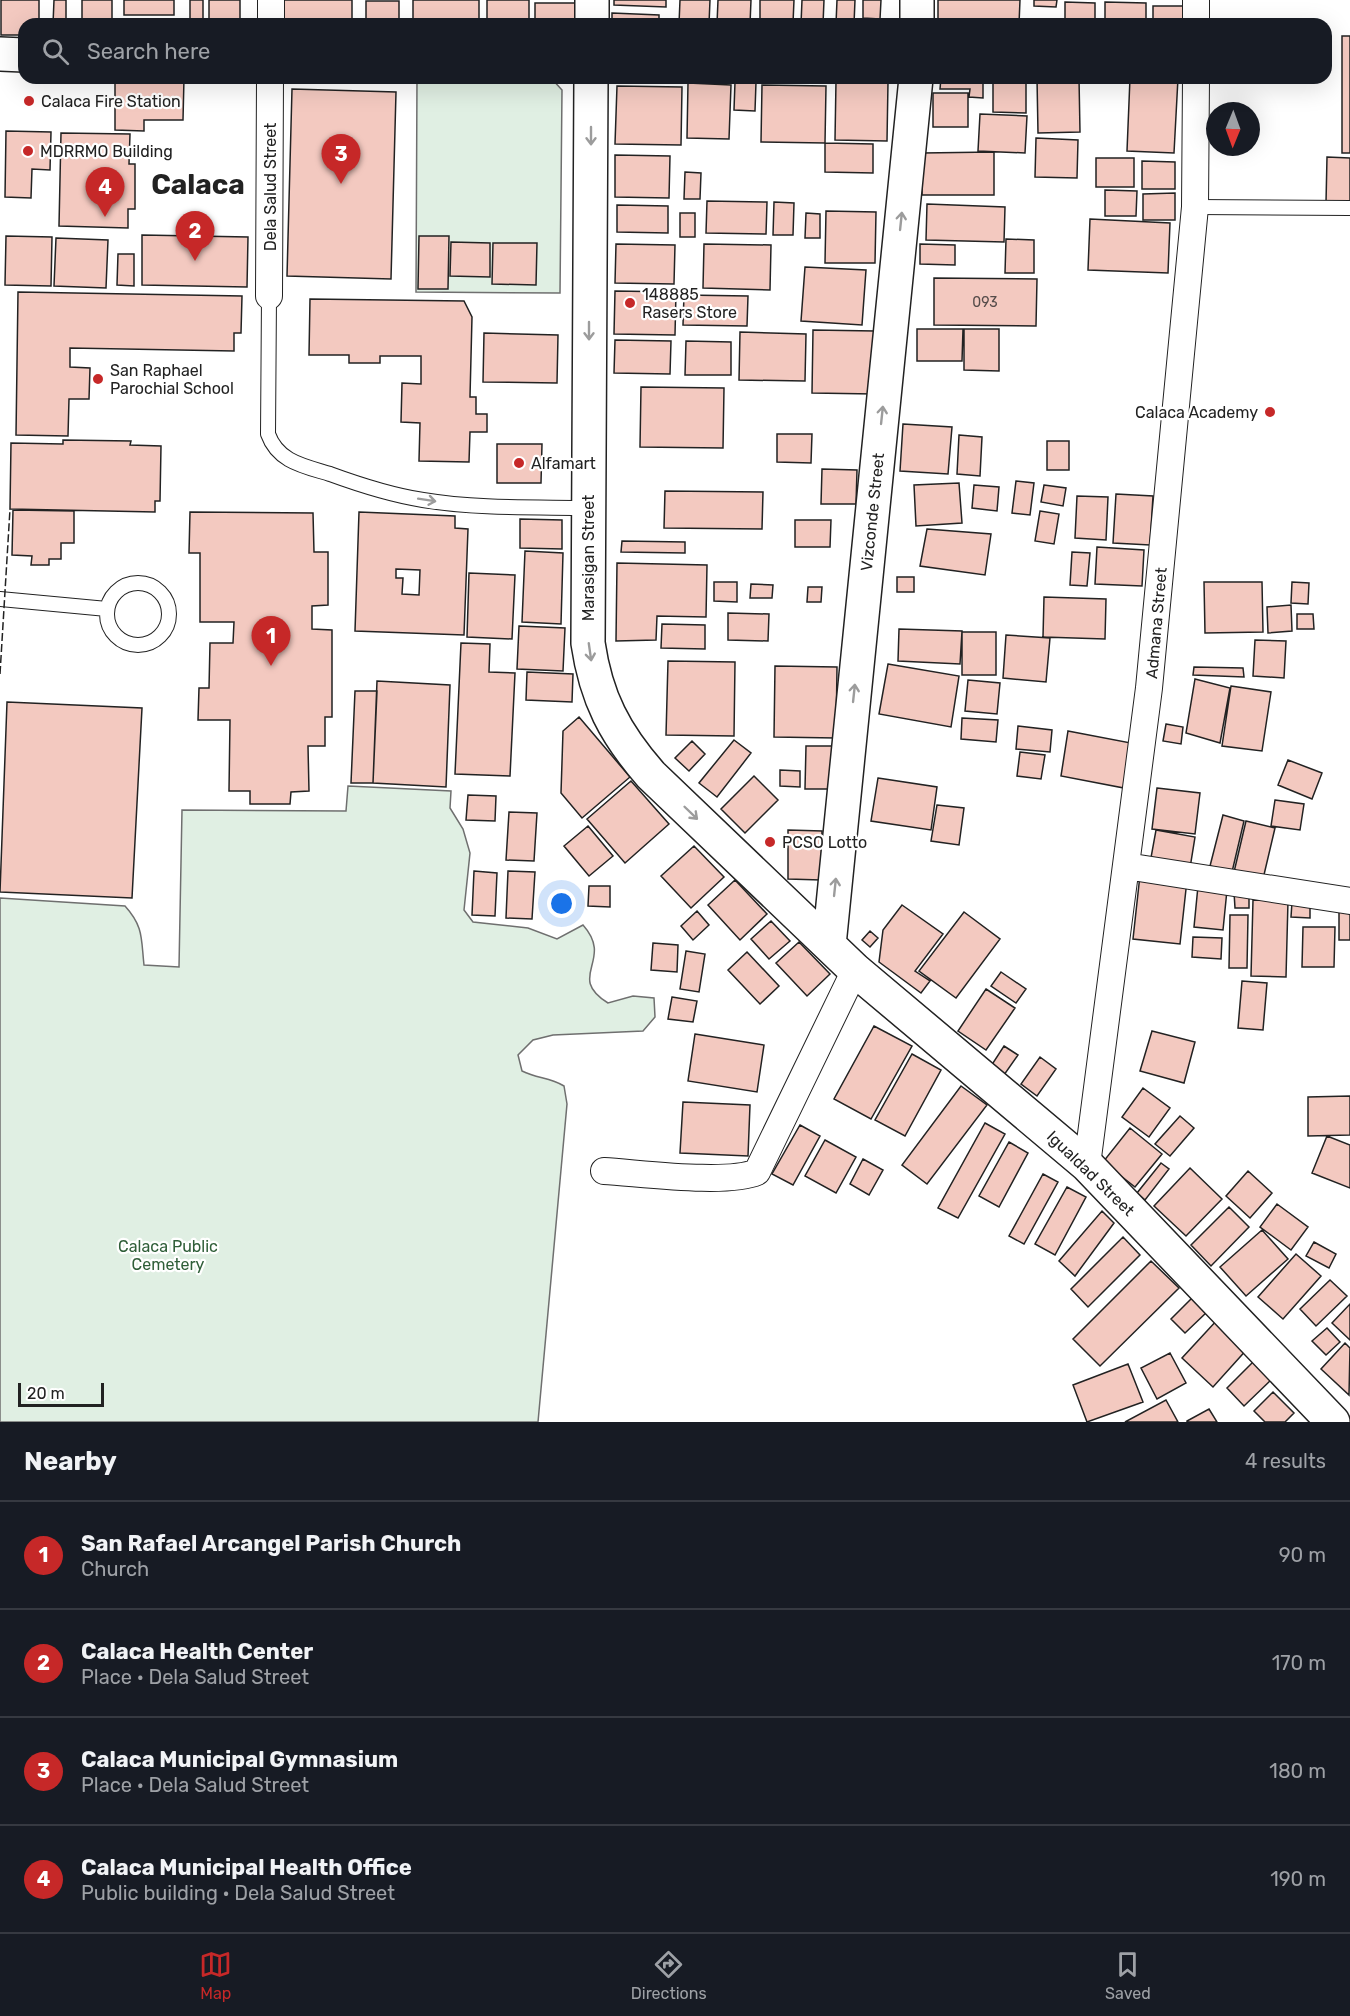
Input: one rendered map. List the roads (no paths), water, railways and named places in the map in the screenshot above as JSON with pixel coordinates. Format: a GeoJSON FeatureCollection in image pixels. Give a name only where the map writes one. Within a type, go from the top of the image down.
{"type":"FeatureCollection","features":[{"type":"Feature","properties":{"kind":"street"},"geometry":{"type":"LineString","coordinates":[[271,0],[271,18]]}},
{"type":"Feature","properties":{"kind":"street"},"geometry":{"type":"LineString","coordinates":[[592,0],[592,18]]}},
{"type":"Feature","properties":{"kind":"street"},"geometry":{"type":"LineString","coordinates":[[917,0],[917,18]]}},
{"type":"Feature","properties":{"kind":"street"},"geometry":{"type":"LineString","coordinates":[[1196,0],[1196,18]]}},
{"type":"Feature","properties":{"kind":"street"},"geometry":{"type":"LineString","coordinates":[[0,54],[18,55]]}},
{"type":"Feature","properties":{"kind":"street","name":"Dela Salud Street"},"geometry":{"type":"LineString","coordinates":[[269,296],[270,84]]}},
{"type":"Feature","properties":{"kind":"street","name":"Marasigan Street"},"geometry":{"type":"LineString","coordinates":[[591,84],[588,643],[596,683],[621,739],[651,775],[829,945]]}},
{"type":"Feature","properties":{"kind":"street","name":"Vizconde Street"},"geometry":{"type":"LineString","coordinates":[[829,945],[915,84]]}},
{"type":"Feature","properties":{"kind":"street","name":"Admana Street"},"geometry":{"type":"LineString","coordinates":[[1087,1165],[1149,688],[1195,207],[1196,84]]}},
{"type":"Feature","properties":{"kind":"street"},"geometry":{"type":"LineString","coordinates":[[1126,866],[1350,901]]}},
{"type":"Feature","properties":{"kind":"street","name":"Igualdad Street"},"geometry":{"type":"LineString","coordinates":[[829,945],[855,970],[1087,1165],[1333,1422]]}},
{"type":"Feature","properties":{"kind":"street"},"geometry":{"type":"LineString","coordinates":[[604,1171],[722,1178],[744,1178],[757,1172],[855,970]]}},
{"type":"Feature","properties":{"kind":"lane"},"geometry":{"type":"LineString","coordinates":[[1195,207],[1350,208]]}},
{"type":"Feature","properties":{"kind":"lane"},"geometry":{"type":"LineString","coordinates":[[269,296],[268,434],[272,444],[283,457],[370,487],[413,498],[450,504],[588,508]]}},
{"type":"Feature","properties":{"kind":"lane"},"geometry":{"type":"LineString","coordinates":[[137,582],[157,588],[165,596],[170,616],[168,626],[154,641],[135,645],[125,642],[110,629],[107,609],[117,590],[137,582]]}},
{"type":"Feature","properties":{"kind":"lane"},"geometry":{"type":"LineString","coordinates":[[0,599],[107,609]]}},
{"type":"Feature","properties":{"kind":"place","name":"Calaca Fire Station"},"geometry":{"type":"Point","coordinates":[29,101]}},
{"type":"Feature","properties":{"kind":"place","name":"MDRRMO Building"},"geometry":{"type":"Point","coordinates":[28,151]}},
{"type":"Feature","properties":{"kind":"place","name":"Calaca Municipal Gymnasium"},"geometry":{"type":"Point","coordinates":[341,184]}},
{"type":"Feature","properties":{"kind":"place","name":"Calaca Municipal Health Office"},"geometry":{"type":"Point","coordinates":[105,217]}},
{"type":"Feature","properties":{"kind":"place","name":"Calaca Health Center"},"geometry":{"type":"Point","coordinates":[195,261]}},
{"type":"Feature","properties":{"kind":"place","name":"148885 Rasers Store"},"geometry":{"type":"Point","coordinates":[630,303]}},
{"type":"Feature","properties":{"kind":"place","name":"San Raphael Parochial School"},"geometry":{"type":"Point","coordinates":[98,379]}},
{"type":"Feature","properties":{"kind":"place","name":"Calaca Academy"},"geometry":{"type":"Point","coordinates":[1270,412]}},
{"type":"Feature","properties":{"kind":"place","name":"Alfamart"},"geometry":{"type":"Point","coordinates":[519,463]}},
{"type":"Feature","properties":{"kind":"place","name":"San Rafael Arcangel Parish Church"},"geometry":{"type":"Point","coordinates":[271,666]}},
{"type":"Feature","properties":{"kind":"place","name":"PCSO Lotto"},"geometry":{"type":"Point","coordinates":[770,842]}},
{"type":"Feature","properties":{"kind":"district","name":"Calaca"},"geometry":{"type":"Point","coordinates":[198,184]}},
{"type":"Feature","properties":{"kind":"park label","name":"Calaca Public Cemetery"},"geometry":{"type":"Point","coordinates":[168,1255]}}]}
